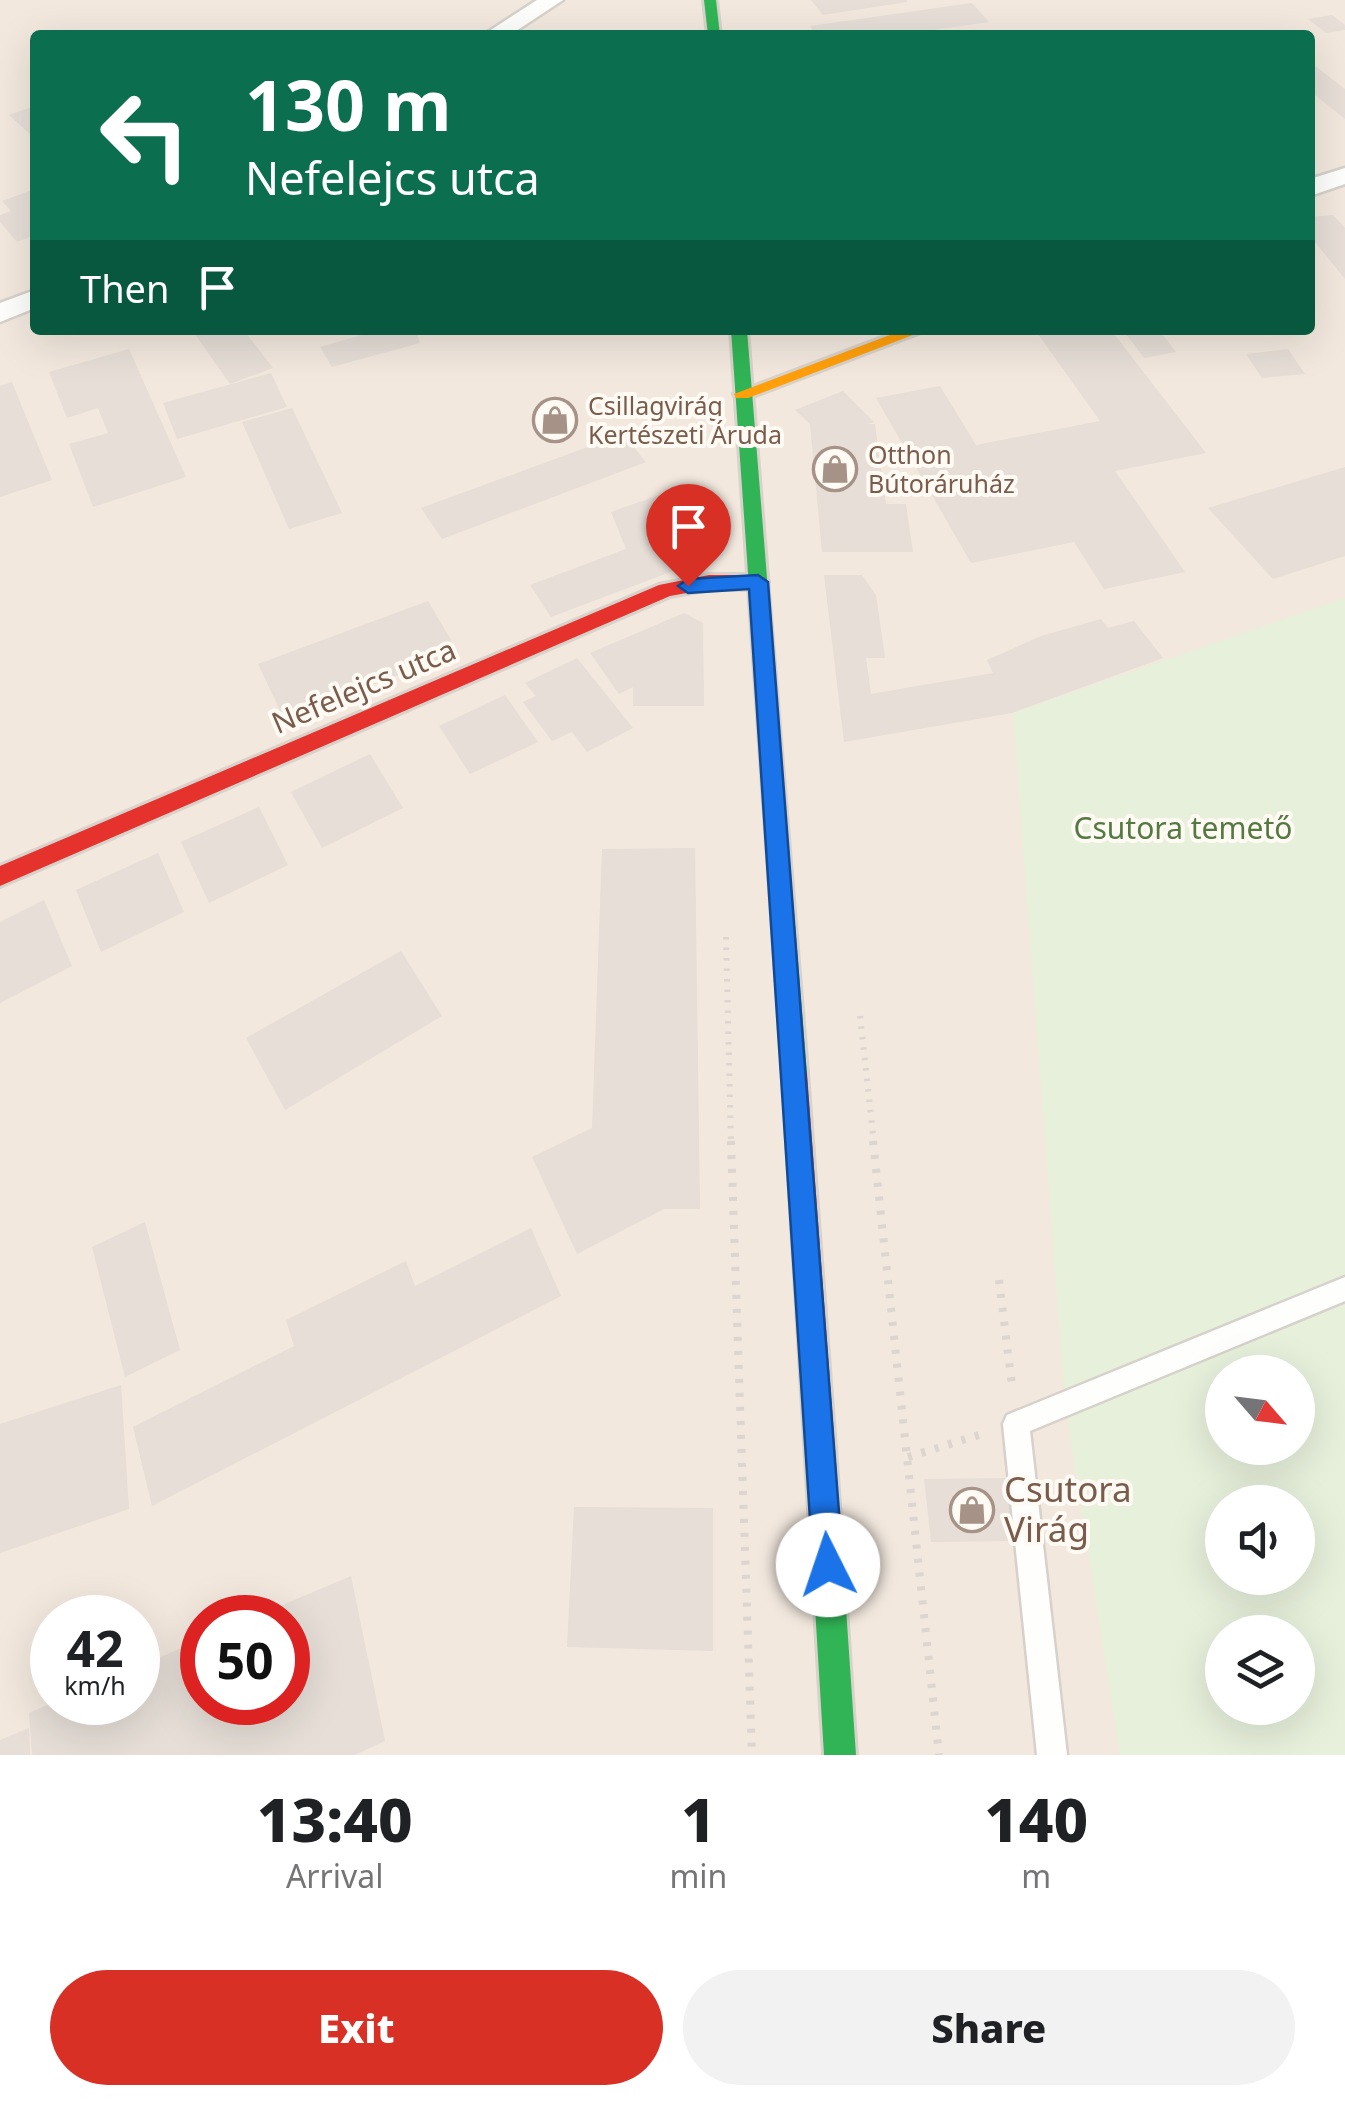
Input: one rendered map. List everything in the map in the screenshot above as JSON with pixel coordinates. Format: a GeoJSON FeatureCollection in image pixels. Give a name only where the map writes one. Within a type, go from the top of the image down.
{"type":"FeatureCollection","features":[{"type":"Feature","properties":{"kind":"main road"},"geometry":{"type":"LineString","coordinates":[[710,0],[713,30]]}},
{"type":"Feature","properties":{"kind":"main road"},"geometry":{"type":"LineString","coordinates":[[739,335],[805,1204],[840,1755]]}},
{"type":"Feature","properties":{"kind":"main road"},"geometry":{"type":"LineString","coordinates":[[742,394],[904,335]]}},
{"type":"Feature","properties":{"kind":"main road","name":"Nefelejcs utca"},"geometry":{"type":"LineString","coordinates":[[0,876],[666,590],[709,582],[758,582]]}},
{"type":"Feature","properties":{"kind":"street"},"geometry":{"type":"LineString","coordinates":[[502,30],[552,0]]}},
{"type":"Feature","properties":{"kind":"street"},"geometry":{"type":"LineString","coordinates":[[1315,186],[1345,176]]}},
{"type":"Feature","properties":{"kind":"street"},"geometry":{"type":"LineString","coordinates":[[0,313],[30,300]]}},
{"type":"Feature","properties":{"kind":"lane"},"geometry":{"type":"LineString","coordinates":[[1052,1755],[1016,1424],[1345,1290]]}},
{"type":"Feature","properties":{"kind":"path"},"geometry":{"type":"LineString","coordinates":[[726,921],[733,1250],[752,1755]]}},
{"type":"Feature","properties":{"kind":"path"},"geometry":{"type":"LineString","coordinates":[[860,1016],[938,1755]]}},
{"type":"Feature","properties":{"kind":"path"},"geometry":{"type":"LineString","coordinates":[[908,1457],[1016,1424],[999,1280]]}},
{"type":"Feature","properties":{"kind":"shaded area"},"geometry":{"type":"Polygon","coordinates":[[[0,0],[1345,0],[1345,1755],[0,1755],[0,0]]]}},
{"type":"Feature","properties":{"kind":"green space","name":"Csutora temető"},"geometry":{"type":"Polygon","coordinates":[[[1345,598],[1345,1755],[1120,1755],[1065,1405],[1013,713],[1345,598]]]}},
{"type":"Feature","properties":{"kind":"building"},"geometry":{"type":"Polygon","coordinates":[[[811,0],[907,0],[907,2],[823,15],[811,0]]]}},
{"type":"Feature","properties":{"kind":"building"},"geometry":{"type":"Polygon","coordinates":[[[972,3],[989,22],[933,30],[813,30],[810,26],[972,3]]]}},
{"type":"Feature","properties":{"kind":"building"},"geometry":{"type":"Polygon","coordinates":[[[1332,15],[1345,25],[1345,30],[1326,33],[1308,19],[1332,15]]]}},
{"type":"Feature","properties":{"kind":"building"},"geometry":{"type":"Polygon","coordinates":[[[1315,66],[1345,89],[1345,119],[1315,95],[1315,66]]]}},
{"type":"Feature","properties":{"kind":"building"},"geometry":{"type":"Polygon","coordinates":[[[30,108],[30,134],[9,115],[30,108]]]}},
{"type":"Feature","properties":{"kind":"building"},"geometry":{"type":"Polygon","coordinates":[[[30,191],[30,237],[17,242],[0,222],[0,215],[11,211],[2,201],[30,191]]]}},
{"type":"Feature","properties":{"kind":"building"},"geometry":{"type":"Polygon","coordinates":[[[1333,215],[1345,228],[1345,279],[1315,242],[1315,217],[1333,215]]]}},
{"type":"Feature","properties":{"kind":"building"},"geometry":{"type":"Polygon","coordinates":[[[196,335],[248,335],[273,368],[230,384],[196,335]]]}},
{"type":"Feature","properties":{"kind":"building"},"geometry":{"type":"Polygon","coordinates":[[[362,335],[418,335],[420,343],[332,367],[320,347],[362,335]]]}},
{"type":"Feature","properties":{"kind":"building"},"geometry":{"type":"Polygon","coordinates":[[[1039,335],[1115,335],[1206,453],[1115,471],[1185,572],[1104,589],[1074,542],[971,563],[876,398],[940,386],[976,445],[1100,421],[1039,335]]]}},
{"type":"Feature","properties":{"kind":"building"},"geometry":{"type":"Polygon","coordinates":[[[1127,335],[1163,335],[1176,352],[1144,358],[1127,335]]]}},
{"type":"Feature","properties":{"kind":"building"},"geometry":{"type":"Polygon","coordinates":[[[129,349],[186,477],[93,507],[69,444],[108,433],[98,408],[67,418],[49,372],[129,349]]]}},
{"type":"Feature","properties":{"kind":"building"},"geometry":{"type":"Polygon","coordinates":[[[1288,349],[1305,374],[1262,378],[1246,354],[1288,349]]]}},
{"type":"Feature","properties":{"kind":"building"},"geometry":{"type":"Polygon","coordinates":[[[271,373],[287,407],[177,439],[163,403],[271,373]]]}},
{"type":"Feature","properties":{"kind":"building"},"geometry":{"type":"Polygon","coordinates":[[[12,382],[52,480],[0,497],[0,386],[12,382]]]}},
{"type":"Feature","properties":{"kind":"building"},"geometry":{"type":"Polygon","coordinates":[[[843,391],[874,422],[867,424],[875,424],[886,504],[906,504],[913,552],[822,552],[810,424],[795,410],[843,391]]]}},
{"type":"Feature","properties":{"kind":"building"},"geometry":{"type":"Polygon","coordinates":[[[292,408],[342,513],[289,529],[242,422],[292,408]]]}},
{"type":"Feature","properties":{"kind":"building"},"geometry":{"type":"Polygon","coordinates":[[[623,434],[646,462],[442,539],[421,508],[623,434]]]}},
{"type":"Feature","properties":{"kind":"building"},"geometry":{"type":"Polygon","coordinates":[[[1345,467],[1345,556],[1273,579],[1208,508],[1345,467]]]}},
{"type":"Feature","properties":{"kind":"building"},"geometry":{"type":"Polygon","coordinates":[[[662,494],[689,565],[551,617],[530,585],[626,549],[611,512],[662,494]]]}},
{"type":"Feature","properties":{"kind":"building"},"geometry":{"type":"Polygon","coordinates":[[[824,575],[862,575],[876,595],[885,658],[866,658],[871,694],[993,673],[987,660],[1041,636],[1101,619],[1108,628],[1134,621],[1163,658],[1012,713],[844,742],[824,575]]]}},
{"type":"Feature","properties":{"kind":"building"},"geometry":{"type":"Polygon","coordinates":[[[428,601],[458,652],[284,719],[258,664],[428,601]]]}},
{"type":"Feature","properties":{"kind":"building"},"geometry":{"type":"Polygon","coordinates":[[[684,613],[703,623],[704,706],[633,706],[633,687],[619,694],[590,653],[684,613]]]}},
{"type":"Feature","properties":{"kind":"building"},"geometry":{"type":"Polygon","coordinates":[[[577,658],[633,728],[587,752],[572,732],[552,741],[523,702],[536,696],[525,683],[577,658]]]}},
{"type":"Feature","properties":{"kind":"building"},"geometry":{"type":"Polygon","coordinates":[[[505,695],[538,742],[470,774],[439,726],[505,695]]]}},
{"type":"Feature","properties":{"kind":"building"},"geometry":{"type":"Polygon","coordinates":[[[370,754],[403,808],[322,848],[291,792],[370,754]]]}},
{"type":"Feature","properties":{"kind":"building"},"geometry":{"type":"Polygon","coordinates":[[[259,807],[288,865],[209,903],[181,842],[259,807]]]}},
{"type":"Feature","properties":{"kind":"building"},"geometry":{"type":"Polygon","coordinates":[[[695,848],[700,1209],[664,1209],[577,1254],[532,1157],[592,1128],[602,849],[695,848]]]}},
{"type":"Feature","properties":{"kind":"building"},"geometry":{"type":"Polygon","coordinates":[[[158,853],[184,912],[101,952],[76,890],[158,853]]]}},
{"type":"Feature","properties":{"kind":"building"},"geometry":{"type":"Polygon","coordinates":[[[44,900],[72,966],[0,1003],[0,922],[44,900]]]}},
{"type":"Feature","properties":{"kind":"building"},"geometry":{"type":"Polygon","coordinates":[[[401,951],[442,1016],[285,1110],[246,1038],[401,951]]]}},
{"type":"Feature","properties":{"kind":"building"},"geometry":{"type":"Polygon","coordinates":[[[145,1222],[180,1350],[125,1377],[92,1247],[145,1222]]]}},
{"type":"Feature","properties":{"kind":"building"},"geometry":{"type":"Polygon","coordinates":[[[531,1228],[561,1296],[152,1506],[133,1427],[294,1346],[286,1320],[406,1261],[415,1286],[531,1228]]]}},
{"type":"Feature","properties":{"kind":"building"},"geometry":{"type":"Polygon","coordinates":[[[121,1385],[129,1509],[0,1553],[0,1424],[121,1385]]]}},
{"type":"Feature","properties":{"kind":"building","name":"Csutora Virág"},"geometry":{"type":"Polygon","coordinates":[[[1011,1478],[1020,1541],[931,1542],[924,1479],[1011,1478]]]}},
{"type":"Feature","properties":{"kind":"building"},"geometry":{"type":"Polygon","coordinates":[[[574,1507],[713,1508],[713,1651],[567,1647],[574,1507]]]}},
{"type":"Feature","properties":{"kind":"building"},"geometry":{"type":"Polygon","coordinates":[[[351,1576],[385,1741],[355,1755],[32,1755],[29,1713],[30,1713],[30,1725],[160,1725],[160,1657],[180,1649],[180,1725],[310,1725],[310,1595],[306,1595],[351,1576]]]}},
{"type":"Feature","properties":{"kind":"building"},"geometry":{"type":"Polygon","coordinates":[[[29,1728],[30,1755],[0,1755],[0,1740],[29,1728]]]}},
{"type":"Feature","properties":{"kind":"traffic: fast"},"geometry":{"type":"LineString","coordinates":[[710,0],[713,30]]}},
{"type":"Feature","properties":{"kind":"traffic: fast"},"geometry":{"type":"LineString","coordinates":[[739,335],[795,1073]]}},
{"type":"Feature","properties":{"kind":"traffic: fast"},"geometry":{"type":"LineString","coordinates":[[822,1476],[840,1755]]}},
{"type":"Feature","properties":{"kind":"traffic: slow"},"geometry":{"type":"LineString","coordinates":[[742,394],[904,335]]}},
{"type":"Feature","properties":{"kind":"traffic: jam"},"geometry":{"type":"LineString","coordinates":[[0,876],[666,590],[709,582],[758,582]]}},
{"type":"Feature","properties":{"kind":"traffic: jam"},"geometry":{"type":"LineString","coordinates":[[795,1073],[822,1476]]}},
{"type":"Feature","properties":{"kind":"place","name":"Csillagvirág Kertészeti Áruda"},"geometry":{"type":"Point","coordinates":[555,420]}},
{"type":"Feature","properties":{"kind":"place","name":"Otthon Bútoráruház"},"geometry":{"type":"Point","coordinates":[835,469]}},
{"type":"Feature","properties":{"kind":"place","name":"Csutora Virág"},"geometry":{"type":"Point","coordinates":[972,1510]}},
{"type":"Feature","properties":{"kind":"route"},"geometry":{"type":"LineString","coordinates":[[688,586],[758,582],[828,1565]]}}]}
